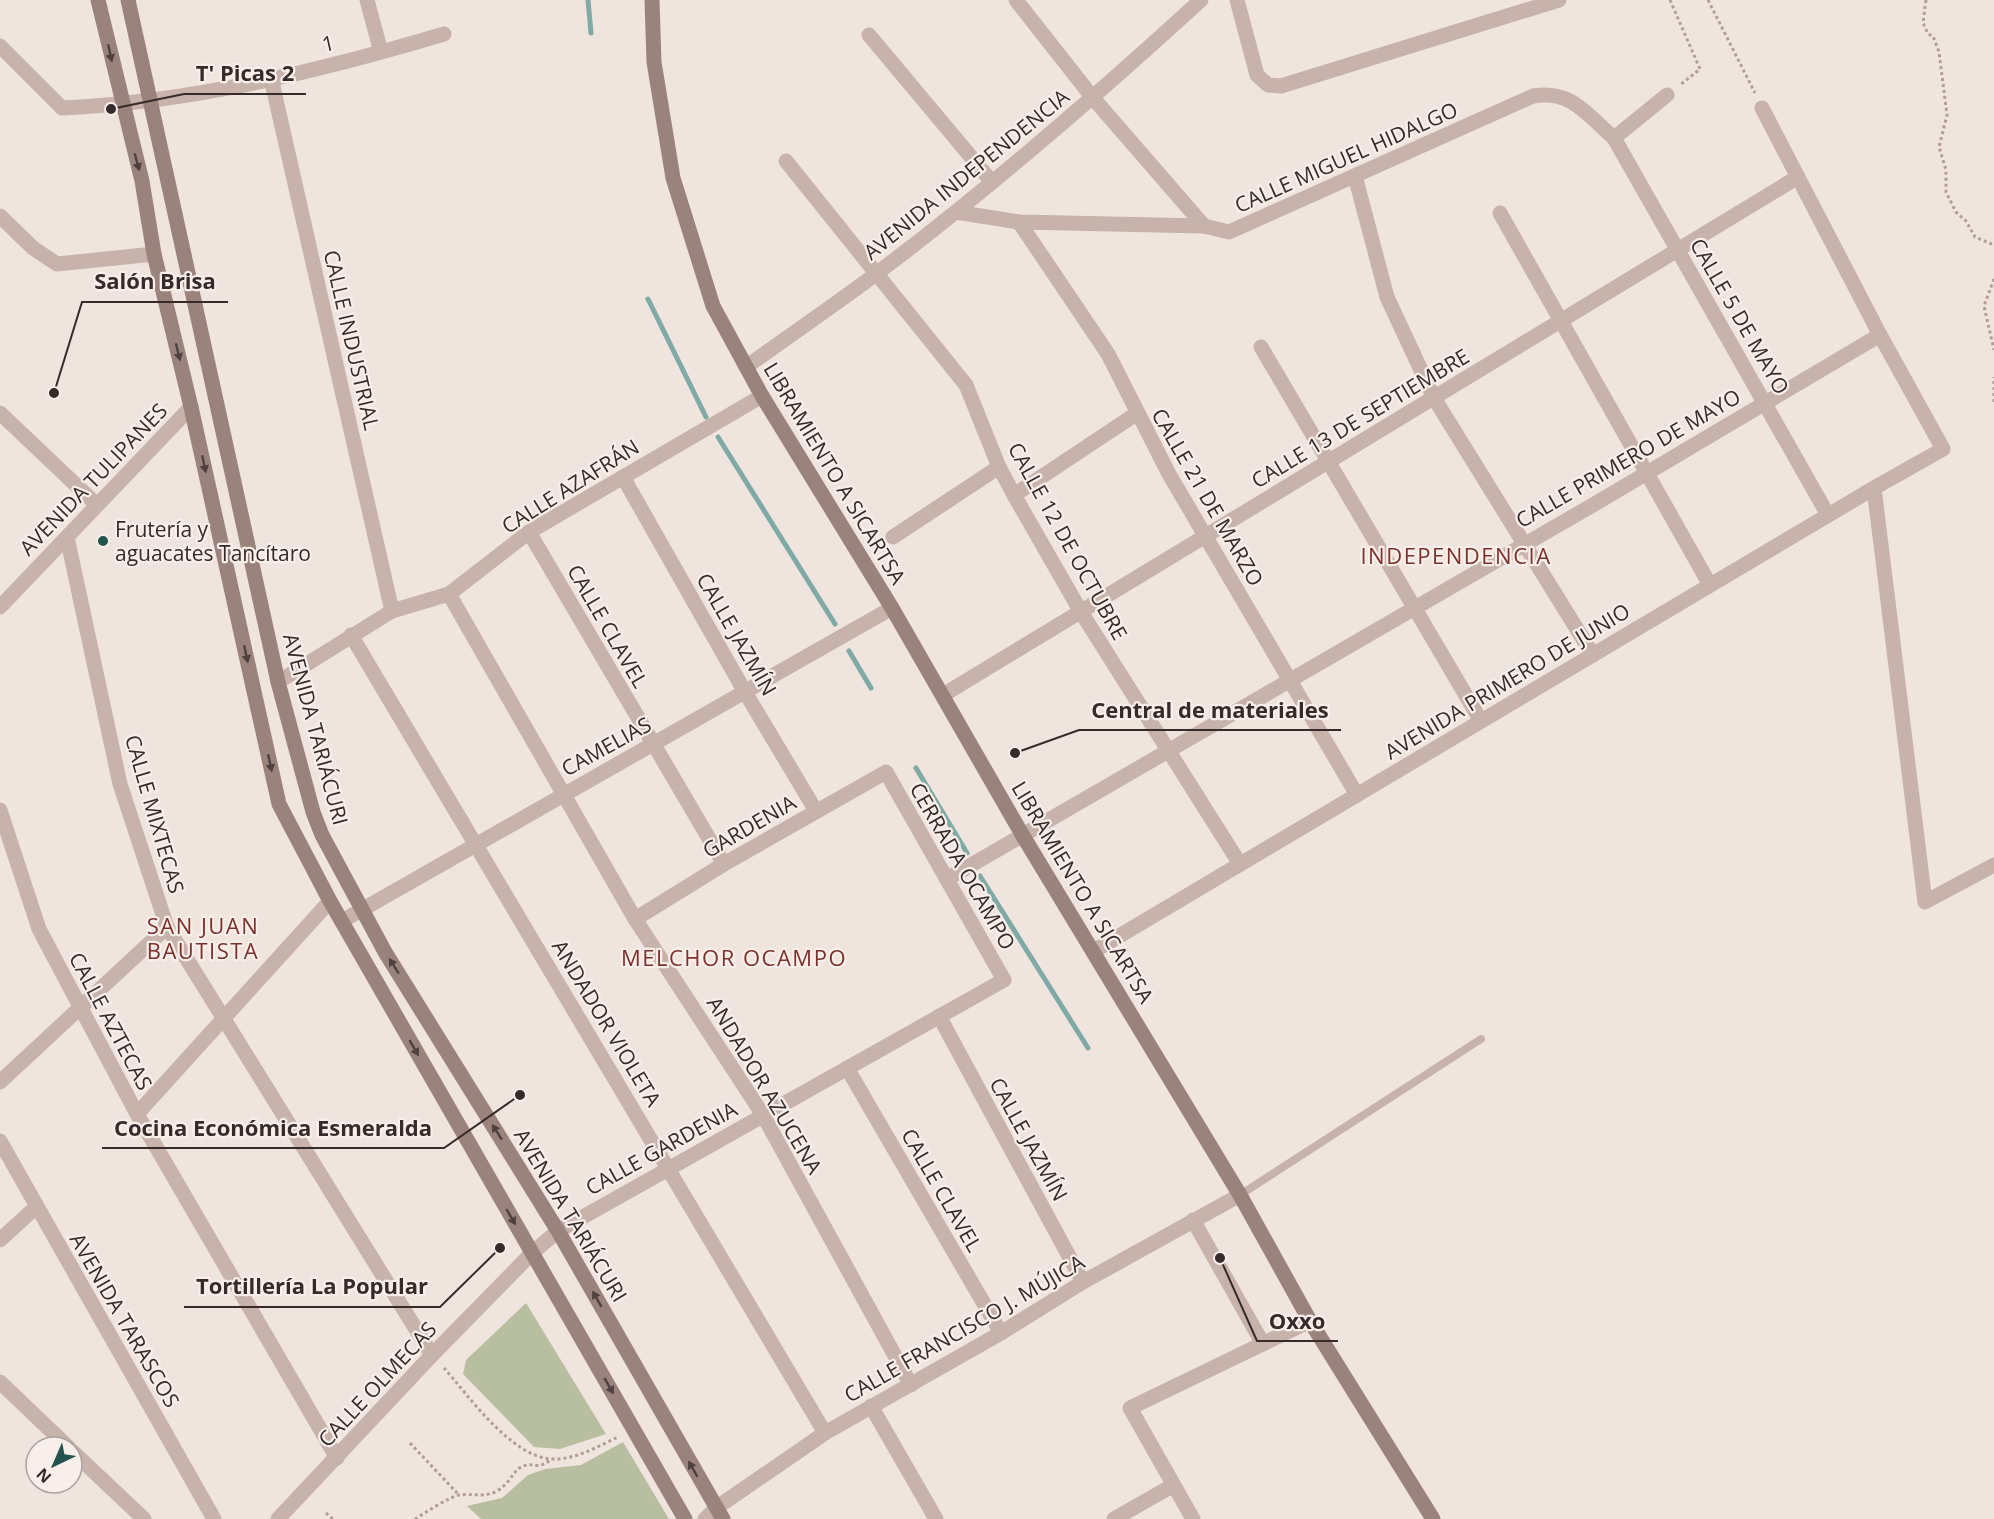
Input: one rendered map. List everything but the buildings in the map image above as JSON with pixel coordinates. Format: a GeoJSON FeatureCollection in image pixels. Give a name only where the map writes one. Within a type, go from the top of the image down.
{"type":"FeatureCollection","features":[{"type":"Feature","properties":{"kind":"street"},"geometry":{"type":"LineString","coordinates":[[98,0],[142,181],[154,254],[191,407],[279,804],[330,901],[685,1519]]}},
{"type":"Feature","properties":{"kind":"street","name":"AVENIDA TARIÁCURI"},"geometry":{"type":"LineString","coordinates":[[128,0],[278,682],[313,812],[361,910],[558,1230],[714,1515]]}},
{"type":"Feature","properties":{"kind":"street"},"geometry":{"type":"LineString","coordinates":[[367,0],[381,52]]}},
{"type":"Feature","properties":{"kind":"street","name":"LIBRAMIENTO A SICARTSA"},"geometry":{"type":"LineString","coordinates":[[652,0],[654,62],[673,178],[713,306],[762,396],[892,608],[1023,836],[1240,1195],[1310,1321],[1433,1519]]}},
{"type":"Feature","properties":{"kind":"street"},"geometry":{"type":"LineString","coordinates":[[1016,0],[1093,98],[1204,226]]}},
{"type":"Feature","properties":{"kind":"street","name":"AVENIDA INDEPENDENCIA"},"geometry":{"type":"LineString","coordinates":[[746,367],[876,274],[956,212],[1093,98],[1200,0]]}},
{"type":"Feature","properties":{"kind":"street"},"geometry":{"type":"LineString","coordinates":[[1237,0],[1257,75],[1268,85],[1281,86],[1559,0]]}},
{"type":"Feature","properties":{"kind":"street","name":"1"},"geometry":{"type":"LineString","coordinates":[[0,46],[62,108],[149,102],[271,78],[381,52],[444,34]]}},
{"type":"Feature","properties":{"kind":"street"},"geometry":{"type":"LineString","coordinates":[[869,34],[992,182]]}},
{"type":"Feature","properties":{"kind":"street","name":"CALLE INDUSTRIAL"},"geometry":{"type":"LineString","coordinates":[[271,78],[392,611]]}},
{"type":"Feature","properties":{"kind":"street","name":"CALLE 5 DE MAYO"},"geometry":{"type":"LineString","coordinates":[[1533,96],[1551,93],[1571,100],[1614,138],[1828,514]]}},
{"type":"Feature","properties":{"kind":"street","name":"CALLE MIGUEL HIDALGO"},"geometry":{"type":"LineString","coordinates":[[956,212],[1019,222],[1204,226],[1229,232],[1533,96]]}},
{"type":"Feature","properties":{"kind":"street"},"geometry":{"type":"LineString","coordinates":[[1614,138],[1667,96]]}},
{"type":"Feature","properties":{"kind":"street"},"geometry":{"type":"LineString","coordinates":[[1762,108],[1880,335]]}},
{"type":"Feature","properties":{"kind":"street","name":"CALLE 12 DE OCTUBRE"},"geometry":{"type":"LineString","coordinates":[[786,161],[966,385],[999,467],[1014,495],[1081,612],[1240,864]]}},
{"type":"Feature","properties":{"kind":"street"},"geometry":{"type":"LineString","coordinates":[[1355,176],[1387,297],[1434,398],[1593,655]]}},
{"type":"Feature","properties":{"kind":"street","name":"CALLE 13 DE SEPTIEMBRE"},"geometry":{"type":"LineString","coordinates":[[943,695],[1798,177]]}},
{"type":"Feature","properties":{"kind":"street"},"geometry":{"type":"LineString","coordinates":[[1500,213],[1710,585]]}},
{"type":"Feature","properties":{"kind":"street"},"geometry":{"type":"LineString","coordinates":[[0,216],[33,248],[57,264],[154,254]]}},
{"type":"Feature","properties":{"kind":"street","name":"CALLE 21 DE MARZO"},"geometry":{"type":"LineString","coordinates":[[1019,222],[1108,354],[1136,414],[1204,535],[1357,795]]}},
{"type":"Feature","properties":{"kind":"street","name":"CALLE PRIMERO DE MAYO"},"geometry":{"type":"LineString","coordinates":[[946,879],[1880,335]]}},
{"type":"Feature","properties":{"kind":"street","name":"AVENIDA PRIMERO DE JUNIO"},"geometry":{"type":"LineString","coordinates":[[1094,951],[1828,514],[1943,449],[1880,335]]}},
{"type":"Feature","properties":{"kind":"street"},"geometry":{"type":"LineString","coordinates":[[1261,347],[1481,721]]}},
{"type":"Feature","properties":{"kind":"street","name":"CALLE AZAFRÁN"},"geometry":{"type":"LineString","coordinates":[[278,682],[392,611],[449,594],[529,532],[762,396]]}},
{"type":"Feature","properties":{"kind":"street","name":"AVENIDA TULIPANES"},"geometry":{"type":"LineString","coordinates":[[0,607],[191,407]]}},
{"type":"Feature","properties":{"kind":"street"},"geometry":{"type":"LineString","coordinates":[[0,413],[97,506]]}},
{"type":"Feature","properties":{"kind":"street"},"geometry":{"type":"LineString","coordinates":[[1014,495],[1136,414]]}},
{"type":"Feature","properties":{"kind":"street"},"geometry":{"type":"LineString","coordinates":[[893,537],[999,467]]}},
{"type":"Feature","properties":{"kind":"street","name":"CALLE JAZMÍN"},"geometry":{"type":"LineString","coordinates":[[623,477],[745,692],[816,811]]}},
{"type":"Feature","properties":{"kind":"street"},"geometry":{"type":"LineString","coordinates":[[1874,488],[1925,902],[1994,865]]}},
{"type":"Feature","properties":{"kind":"street","name":"CALLE CLAVEL"},"geometry":{"type":"LineString","coordinates":[[529,532],[724,864]]}},
{"type":"Feature","properties":{"kind":"street","name":"CALLE MIXTECAS"},"geometry":{"type":"LineString","coordinates":[[67,537],[120,784],[167,927],[223,1021],[432,1355]]}},
{"type":"Feature","properties":{"kind":"street","name":"ANDADOR AZUCENA"},"geometry":{"type":"LineString","coordinates":[[449,594],[635,919],[763,1115],[911,1385]]}},
{"type":"Feature","properties":{"kind":"street","name":"CAMELIAS"},"geometry":{"type":"LineString","coordinates":[[342,921],[892,608]]}},
{"type":"Feature","properties":{"kind":"street","name":"ANDADOR VIOLETA"},"geometry":{"type":"LineString","coordinates":[[351,635],[825,1433]]}},
{"type":"Feature","properties":{"kind":"street","name":"GARDENIA"},"geometry":{"type":"LineString","coordinates":[[635,919],[724,864],[886,772]]}},
{"type":"Feature","properties":{"kind":"street","name":"CERRADA OCAMPO"},"geometry":{"type":"LineString","coordinates":[[886,772],[1004,980]]}},
{"type":"Feature","properties":{"kind":"street","name":"CALLE AZTECAS"},"geometry":{"type":"LineString","coordinates":[[0,810],[39,929],[137,1114],[337,1458]]}},
{"type":"Feature","properties":{"kind":"street"},"geometry":{"type":"LineString","coordinates":[[137,1114],[330,901]]}},
{"type":"Feature","properties":{"kind":"street"},"geometry":{"type":"LineString","coordinates":[[0,1082],[167,927]]}},
{"type":"Feature","properties":{"kind":"street","name":"CALLE GARDENIA"},"geometry":{"type":"LineString","coordinates":[[532,1253],[558,1230],[1004,980]]}},
{"type":"Feature","properties":{"kind":"street","name":"CALLE JAZMÍN"},"geometry":{"type":"LineString","coordinates":[[939,1016],[1083,1282]]}},
{"type":"Feature","properties":{"kind":"street","name":"CALLE CLAVEL"},"geometry":{"type":"LineString","coordinates":[[847,1068],[1001,1333]]}},
{"type":"Feature","properties":{"kind":"street","name":"AVENIDA TARASCOS"},"geometry":{"type":"LineString","coordinates":[[0,1141],[214,1519]]}},
{"type":"Feature","properties":{"kind":"street","name":"CALLE FRANCISCO J. MÚJICA"},"geometry":{"type":"LineString","coordinates":[[714,1515],[825,1433],[1001,1333],[1083,1282],[1240,1195]]}},
{"type":"Feature","properties":{"kind":"street"},"geometry":{"type":"LineString","coordinates":[[0,1240],[36,1208]]}},
{"type":"Feature","properties":{"kind":"street"},"geometry":{"type":"LineString","coordinates":[[1193,1220],[1263,1344]]}},
{"type":"Feature","properties":{"kind":"street","name":"CALLE OLMECAS"},"geometry":{"type":"LineString","coordinates":[[278,1519],[432,1355],[532,1253]]}},
{"type":"Feature","properties":{"kind":"street"},"geometry":{"type":"LineString","coordinates":[[1193,1519],[1172,1486],[1130,1408],[1310,1321]]}},
{"type":"Feature","properties":{"kind":"street"},"geometry":{"type":"LineString","coordinates":[[0,1382],[55,1435]]}},
{"type":"Feature","properties":{"kind":"street"},"geometry":{"type":"LineString","coordinates":[[871,1406],[936,1519]]}},
{"type":"Feature","properties":{"kind":"street"},"geometry":{"type":"LineString","coordinates":[[84,1462],[144,1519]]}},
{"type":"Feature","properties":{"kind":"street"},"geometry":{"type":"LineString","coordinates":[[1114,1519],[1172,1486]]}},
{"type":"Feature","properties":{"kind":"lane"},"geometry":{"type":"LineString","coordinates":[[1240,1195],[1481,1039]]}},
{"type":"Feature","properties":{"kind":"path"},"geometry":{"type":"LineString","coordinates":[[1667,96],[1700,69],[1670,0]]}},
{"type":"Feature","properties":{"kind":"path"},"geometry":{"type":"LineString","coordinates":[[1708,0],[1762,108]]}},
{"type":"Feature","properties":{"kind":"path"},"geometry":{"type":"LineString","coordinates":[[1926,0],[1923,23],[1928,34],[1933,36],[1939,52],[1946,98],[1947,115],[1939,147],[1946,170],[1944,185],[1956,213],[1966,221],[1975,237],[1994,245]]}},
{"type":"Feature","properties":{"kind":"path"},"geometry":{"type":"LineString","coordinates":[[1994,279],[1984,306],[1994,350]]}},
{"type":"Feature","properties":{"kind":"path"},"geometry":{"type":"LineString","coordinates":[[1994,377],[1994,402]]}},
{"type":"Feature","properties":{"kind":"path"},"geometry":{"type":"LineString","coordinates":[[432,1355],[505,1436],[531,1454],[553,1459]]}},
{"type":"Feature","properties":{"kind":"path"},"geometry":{"type":"LineString","coordinates":[[415,1519],[459,1495],[495,1493],[504,1486],[519,1466],[529,1463],[540,1466],[553,1459],[590,1451],[633,1429]]}},
{"type":"Feature","properties":{"kind":"path"},"geometry":{"type":"LineString","coordinates":[[410,1443],[459,1495]]}},
{"type":"Feature","properties":{"kind":"path"},"geometry":{"type":"LineString","coordinates":[[326,1513],[333,1519]]}},
{"type":"Feature","properties":{"kind":"green space"},"geometry":{"type":"Polygon","coordinates":[[[526,1303],[606,1434],[560,1449],[534,1447],[463,1374],[466,1360],[526,1303]]]}},
{"type":"Feature","properties":{"kind":"green space"},"geometry":{"type":"Polygon","coordinates":[[[623,1442],[669,1519],[481,1519],[467,1506],[502,1498],[528,1475],[545,1469],[581,1465],[623,1442]]]}},
{"type":"Feature","properties":{"kind":"waterway"},"geometry":{"type":"LineString","coordinates":[[588,0],[591,33]]}},
{"type":"Feature","properties":{"kind":"waterway"},"geometry":{"type":"LineString","coordinates":[[648,299],[706,417]]}},
{"type":"Feature","properties":{"kind":"waterway"},"geometry":{"type":"LineString","coordinates":[[718,437],[835,624]]}},
{"type":"Feature","properties":{"kind":"waterway"},"geometry":{"type":"LineString","coordinates":[[849,651],[871,688]]}},
{"type":"Feature","properties":{"kind":"waterway"},"geometry":{"type":"LineString","coordinates":[[916,768],[967,853]]}},
{"type":"Feature","properties":{"kind":"waterway"},"geometry":{"type":"LineString","coordinates":[[980,876],[1088,1048]]}},
{"type":"Feature","properties":{"kind":"place","name":"T' Picas 2"},"geometry":{"type":"Point","coordinates":[111,109]}},
{"type":"Feature","properties":{"kind":"place","name":"Salón Brisa"},"geometry":{"type":"Point","coordinates":[54,393]}},
{"type":"Feature","properties":{"kind":"place","name":"Frutería y aguacates Tancítaro"},"geometry":{"type":"Point","coordinates":[103,541]}},
{"type":"Feature","properties":{"kind":"place","name":"Central de materiales"},"geometry":{"type":"Point","coordinates":[1015,753]}},
{"type":"Feature","properties":{"kind":"place","name":"Cocina Económica Esmeralda"},"geometry":{"type":"Point","coordinates":[520,1095]}},
{"type":"Feature","properties":{"kind":"place","name":"Tortillería La Popular"},"geometry":{"type":"Point","coordinates":[500,1248]}},
{"type":"Feature","properties":{"kind":"place","name":"Oxxo"},"geometry":{"type":"Point","coordinates":[1220,1258]}},
{"type":"Feature","properties":{"kind":"district","name":"INDEPENDENCIA"},"geometry":{"type":"Point","coordinates":[1456,555]}},
{"type":"Feature","properties":{"kind":"district","name":"SAN JUAN BAUTISTA"},"geometry":{"type":"Point","coordinates":[203,938]}},
{"type":"Feature","properties":{"kind":"district","name":"MELCHOR OCAMPO"},"geometry":{"type":"Point","coordinates":[734,957]}}]}
